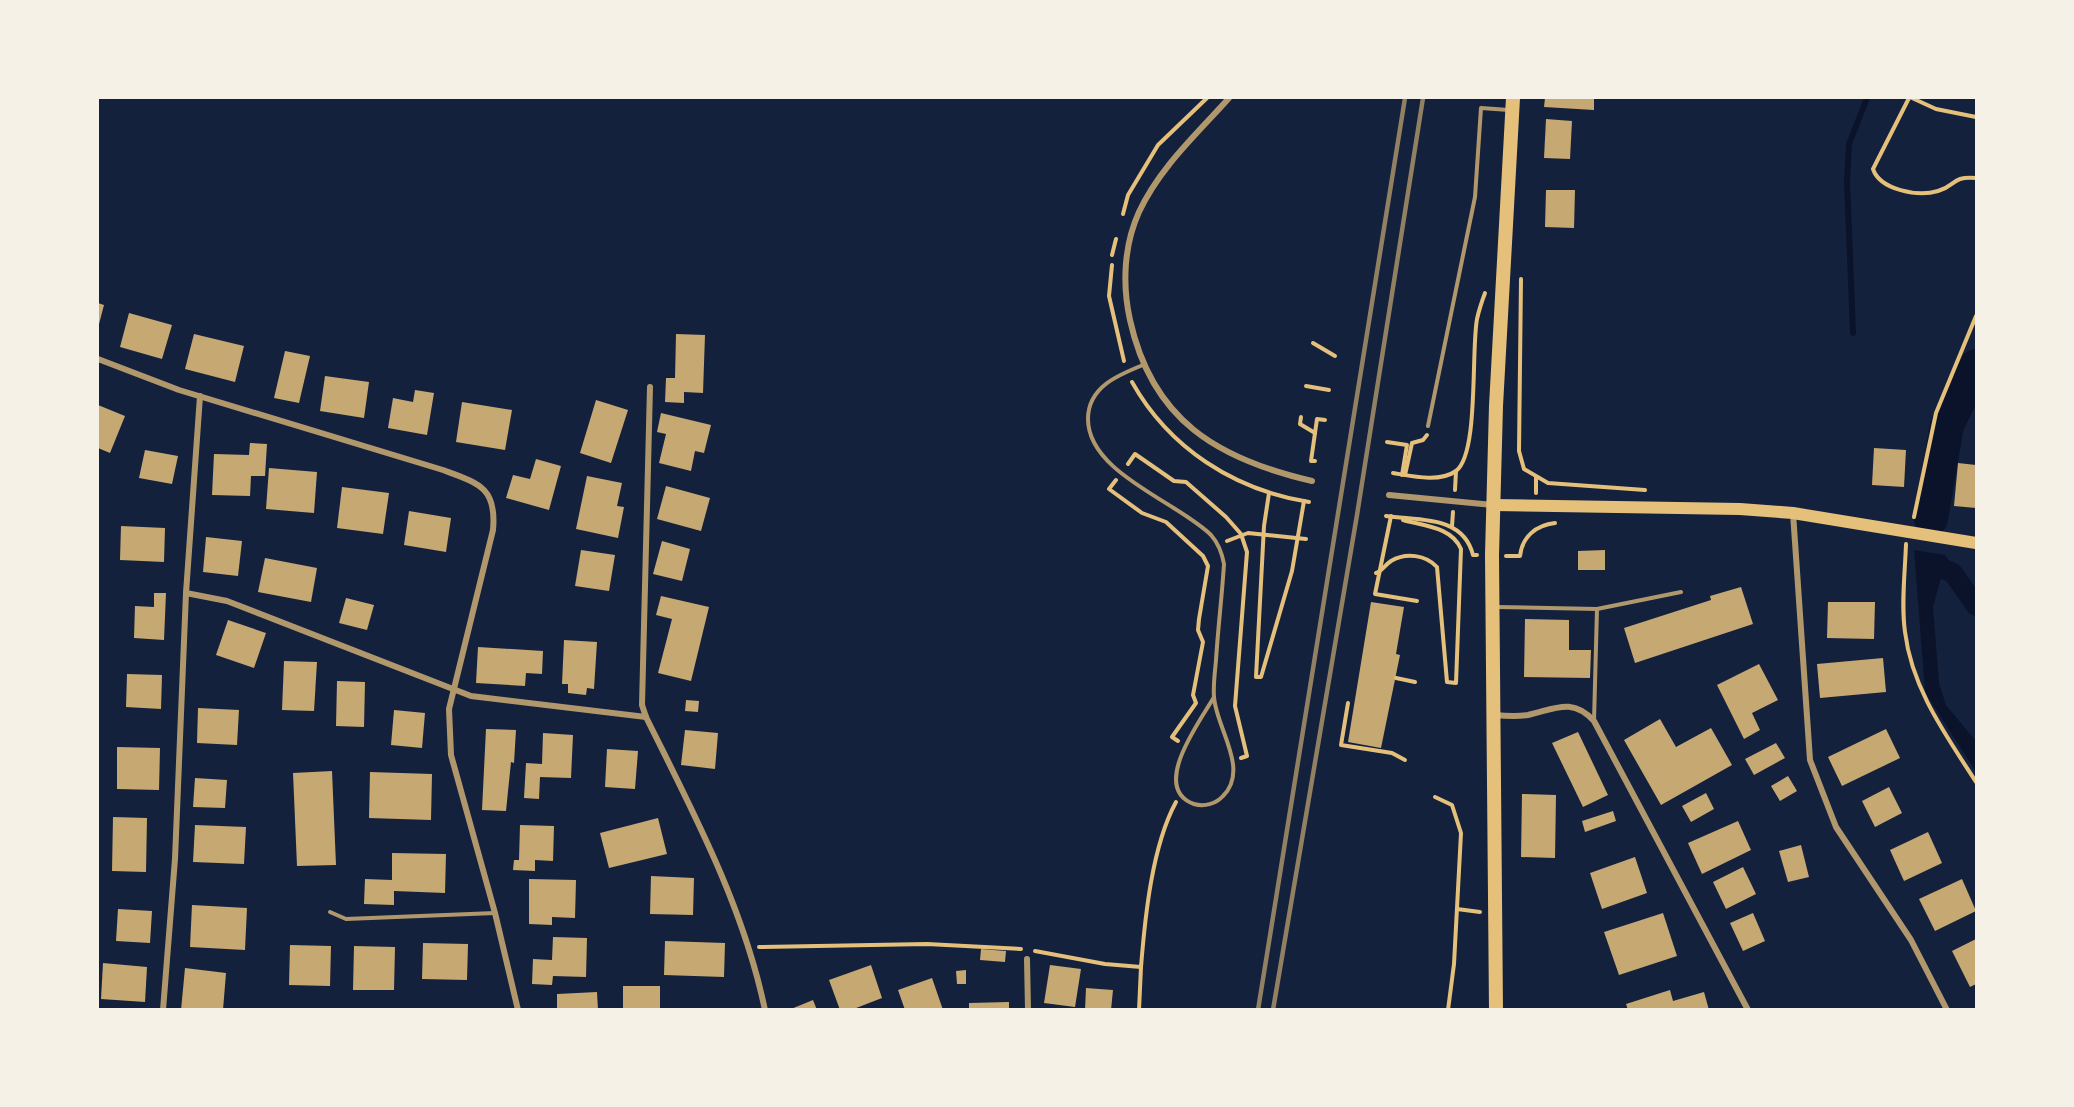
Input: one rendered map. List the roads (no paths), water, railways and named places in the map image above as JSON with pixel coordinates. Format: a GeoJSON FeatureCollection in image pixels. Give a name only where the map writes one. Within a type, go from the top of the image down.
{"type":"FeatureCollection","features":[{"type":"Feature","properties":{"kind":"main road"},"geometry":{"type":"LineString","coordinates":[[1496,1010],[1492,607],[1494,505],[1513,104]]}},
{"type":"Feature","properties":{"kind":"main road"},"geometry":{"type":"LineString","coordinates":[[1494,505],[1730,508],[1793,513],[1977,543]]}},
{"type":"Feature","properties":{"kind":"street"},"geometry":{"type":"LineString","coordinates":[[1229,98],[1166,168],[1143,204],[1134,226],[1126,261],[1126,292],[1134,338],[1143,365],[1167,404],[1207,441],[1251,464],[1312,481]]}},
{"type":"Feature","properties":{"kind":"street"},"geometry":{"type":"LineString","coordinates":[[98,359],[200,396],[356,441],[443,470],[482,487],[492,503],[493,530],[448,720],[451,755],[495,914],[518,1010]]}},
{"type":"Feature","properties":{"kind":"street"},"geometry":{"type":"LineString","coordinates":[[650,387],[642,705],[719,866],[749,947],[765,1010]]}},
{"type":"Feature","properties":{"kind":"street"},"geometry":{"type":"LineString","coordinates":[[163,1010],[174,870],[186,593],[200,396]]}},
{"type":"Feature","properties":{"kind":"street"},"geometry":{"type":"LineString","coordinates":[[1389,495],[1494,505]]}},
{"type":"Feature","properties":{"kind":"street"},"geometry":{"type":"LineString","coordinates":[[1793,513],[1807,745],[1812,767],[1841,835],[1911,940],[1947,1010]]}},
{"type":"Feature","properties":{"kind":"street"},"geometry":{"type":"LineString","coordinates":[[186,593],[227,601],[454,691],[488,700],[646,717]]}},
{"type":"Feature","properties":{"kind":"street"},"geometry":{"type":"LineString","coordinates":[[1494,716],[1525,715],[1566,705],[1580,709],[1594,721],[1748,1010]]}},
{"type":"Feature","properties":{"kind":"street"},"geometry":{"type":"LineString","coordinates":[[1027,959],[1028,1010]]}},
{"type":"Feature","properties":{"kind":"lane"},"geometry":{"type":"LineString","coordinates":[[1428,429],[1475,196],[1481,108],[1513,104]]}},
{"type":"Feature","properties":{"kind":"lane"},"geometry":{"type":"LineString","coordinates":[[1143,365],[1126,372],[1097,391],[1088,414],[1093,442],[1105,459],[1204,530],[1221,550],[1224,564],[1214,697],[1232,761],[1233,781],[1228,791],[1218,801],[1200,805],[1188,801],[1181,794],[1176,772],[1186,746],[1214,697]]}},
{"type":"Feature","properties":{"kind":"lane"},"geometry":{"type":"LineString","coordinates":[[1492,607],[1597,609],[1681,592]]}},
{"type":"Feature","properties":{"kind":"lane"},"geometry":{"type":"LineString","coordinates":[[1594,721],[1597,609]]}},
{"type":"Feature","properties":{"kind":"lane"},"geometry":{"type":"LineString","coordinates":[[330,912],[346,918],[495,914]]}},
{"type":"Feature","properties":{"kind":"water"},"geometry":{"type":"Polygon","coordinates":[[[1914,550],[1945,555],[1965,583],[1965,588],[1959,588],[1950,579],[1941,578],[1933,607],[1939,683],[1946,705],[1976,741],[1976,772],[1925,692],[1914,550]]]}},
{"type":"Feature","properties":{"kind":"waterway"},"geometry":{"type":"LineString","coordinates":[[1853,333],[1847,182],[1849,144],[1867,98]]}},
{"type":"Feature","properties":{"kind":"waterway"},"geometry":{"type":"LineString","coordinates":[[1931,519],[1947,425],[1976,366]]}},
{"type":"Feature","properties":{"kind":"waterway"},"geometry":{"type":"LineString","coordinates":[[1946,570],[1953,573],[1976,606]]}},
{"type":"Feature","properties":{"kind":"railway"},"geometry":{"type":"LineString","coordinates":[[1258,1010],[1405,98]]}},
{"type":"Feature","properties":{"kind":"railway"},"geometry":{"type":"LineString","coordinates":[[1273,1010],[1357,515],[1423,98]]}}]}
